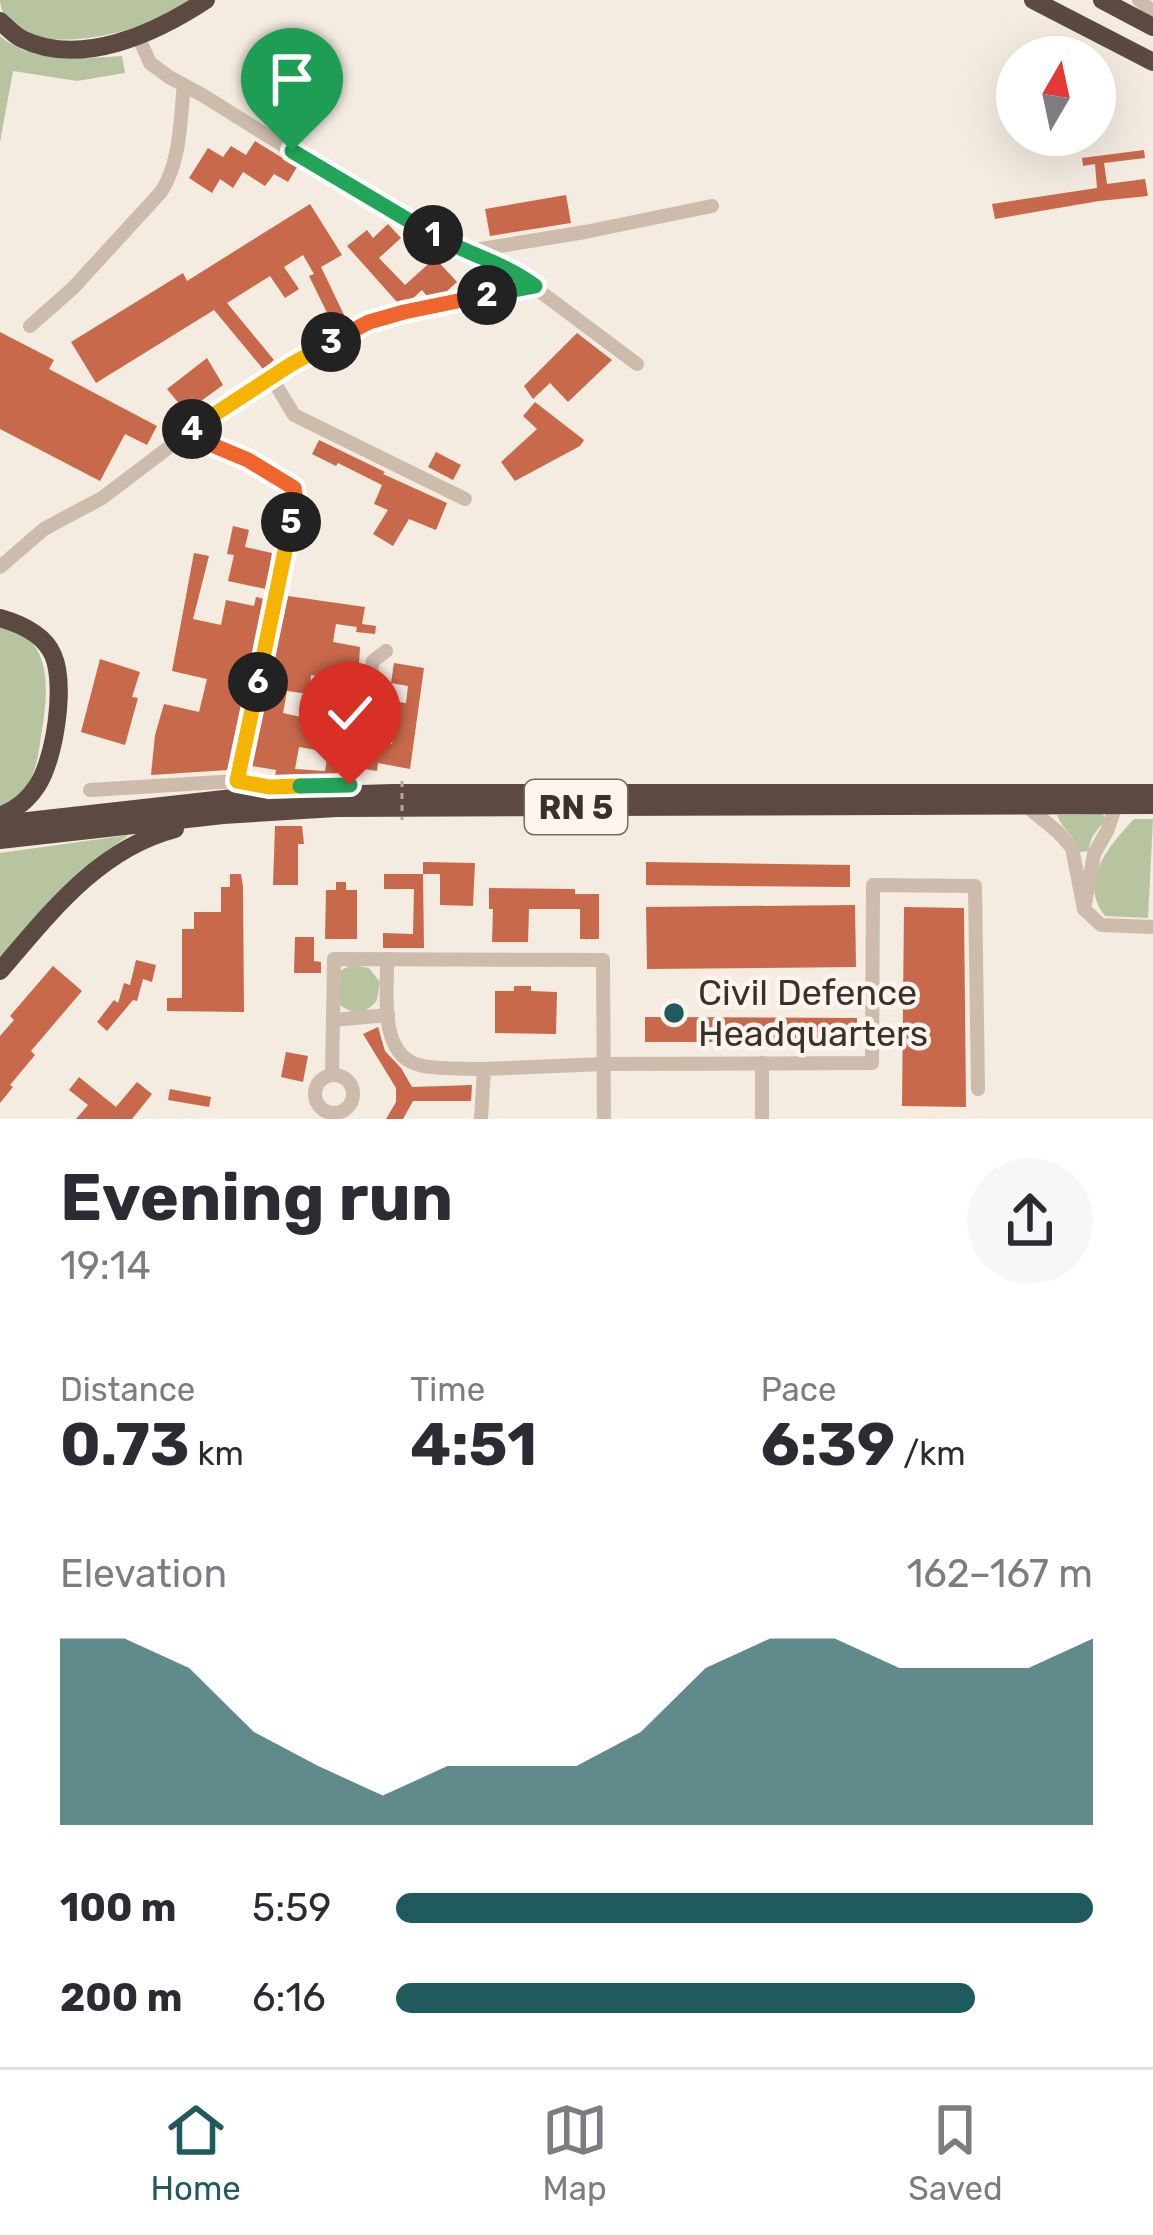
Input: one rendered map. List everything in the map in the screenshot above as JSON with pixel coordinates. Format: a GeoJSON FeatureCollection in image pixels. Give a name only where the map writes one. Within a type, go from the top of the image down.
{"type":"FeatureCollection","features":[{"type":"Feature","properties":{"kind":"highway"},"geometry":{"type":"LineString","coordinates":[[0,21],[19,38],[52,50],[77,49],[138,36],[206,0]]}},
{"type":"Feature","properties":{"kind":"highway"},"geometry":{"type":"LineString","coordinates":[[1033,0],[1153,62]]}},
{"type":"Feature","properties":{"kind":"highway"},"geometry":{"type":"LineString","coordinates":[[1102,0],[1153,27]]}},
{"type":"Feature","properties":{"kind":"highway"},"geometry":{"type":"LineString","coordinates":[[0,618],[24,625],[45,644],[54,656],[58,692],[43,777],[24,802],[0,820]]}},
{"type":"Feature","properties":{"kind":"highway","name":"RN 5"},"geometry":{"type":"LineString","coordinates":[[0,820],[356,789],[1116,799],[1153,806]]}},
{"type":"Feature","properties":{"kind":"highway","name":"RN 5"},"geometry":{"type":"LineString","coordinates":[[0,840],[223,814],[336,808],[1025,805],[1153,793]]}},
{"type":"Feature","properties":{"kind":"highway"},"geometry":{"type":"LineString","coordinates":[[0,971],[82,880],[104,863],[157,834],[223,814]]}},
{"type":"Feature","properties":{"kind":"street"},"geometry":{"type":"LineString","coordinates":[[1139,0],[1153,12]]}},
{"type":"Feature","properties":{"kind":"street"},"geometry":{"type":"LineString","coordinates":[[138,36],[150,63],[380,206],[464,252],[510,269],[637,364]]}},
{"type":"Feature","properties":{"kind":"street"},"geometry":{"type":"LineString","coordinates":[[30,326],[73,288],[171,178],[184,85]]}},
{"type":"Feature","properties":{"kind":"street"},"geometry":{"type":"LineString","coordinates":[[464,252],[712,206]]}},
{"type":"Feature","properties":{"kind":"street"},"geometry":{"type":"LineString","coordinates":[[0,567],[44,529],[102,498],[271,377],[369,322],[535,286]]}},
{"type":"Feature","properties":{"kind":"street"},"geometry":{"type":"LineString","coordinates":[[271,377],[294,415],[465,499]]}},
{"type":"Feature","properties":{"kind":"street"},"geometry":{"type":"LineString","coordinates":[[186,434],[248,460],[294,488],[296,501],[237,781]]}},
{"type":"Feature","properties":{"kind":"street"},"geometry":{"type":"LineString","coordinates":[[90,790],[237,781],[269,787],[356,789],[373,661],[386,651]]}},
{"type":"Feature","properties":{"kind":"street"},"geometry":{"type":"LineString","coordinates":[[1084,909],[1094,854],[1116,799]]}},
{"type":"Feature","properties":{"kind":"street"},"geometry":{"type":"LineString","coordinates":[[1025,805],[1072,848],[1084,909],[1093,920],[1101,925],[1153,927]]}},
{"type":"Feature","properties":{"kind":"street"},"geometry":{"type":"LineString","coordinates":[[387,959],[391,1040],[416,1064],[484,1069],[872,1063],[873,885],[975,886],[978,1089]]}},
{"type":"Feature","properties":{"kind":"street"},"geometry":{"type":"LineString","coordinates":[[332,1075],[334,959],[604,960],[604,1119]]}},
{"type":"Feature","properties":{"kind":"street"},"geometry":{"type":"LineString","coordinates":[[333,1020],[388,1015]]}},
{"type":"Feature","properties":{"kind":"street"},"geometry":{"type":"LineString","coordinates":[[762,1063],[762,1119]]}},
{"type":"Feature","properties":{"kind":"street"},"geometry":{"type":"LineString","coordinates":[[481,1119],[484,1069]]}},
{"type":"Feature","properties":{"kind":"street"},"geometry":{"type":"LineString","coordinates":[[332,1075],[347,1080],[352,1089],[350,1105],[336,1116],[321,1108],[315,1093],[322,1079],[332,1075]]}},
{"type":"Feature","properties":{"kind":"path"},"geometry":{"type":"LineString","coordinates":[[402,781],[402,820]]}},
{"type":"Feature","properties":{"kind":"green space"},"geometry":{"type":"Polygon","coordinates":[[[0,0],[190,0],[124,31],[63,40],[27,32],[5,15],[0,0]]]}},
{"type":"Feature","properties":{"kind":"green space"},"geometry":{"type":"Polygon","coordinates":[[[0,36],[43,56],[122,56],[125,73],[77,81],[13,71],[0,142],[0,36]]]}},
{"type":"Feature","properties":{"kind":"green space"},"geometry":{"type":"Polygon","coordinates":[[[0,627],[31,642],[39,654],[46,686],[34,771],[23,790],[0,806],[0,627]]]}},
{"type":"Feature","properties":{"kind":"green space"},"geometry":{"type":"Polygon","coordinates":[[[1103,814],[1105,820],[1088,851],[1080,852],[1057,815],[1103,814]]]}},
{"type":"Feature","properties":{"kind":"green space"},"geometry":{"type":"Polygon","coordinates":[[[1134,819],[1153,819],[1148,918],[1105,916],[1094,890],[1096,877],[1107,852],[1134,819]]]}},
{"type":"Feature","properties":{"kind":"green space"},"geometry":{"type":"Polygon","coordinates":[[[129,835],[60,892],[0,959],[0,853],[129,835]]]}},
{"type":"Feature","properties":{"kind":"green space"},"geometry":{"type":"Polygon","coordinates":[[[351,965],[369,968],[380,982],[377,1000],[360,1011],[340,1005],[340,971],[351,965]]]}},
{"type":"Feature","properties":{"kind":"building"},"geometry":{"type":"Polygon","coordinates":[[[299,105],[306,122],[281,131],[275,115],[299,105]]]}},
{"type":"Feature","properties":{"kind":"building"},"geometry":{"type":"Polygon","coordinates":[[[255,141],[297,167],[288,182],[274,174],[265,186],[243,172],[233,188],[220,179],[212,193],[189,178],[208,148],[223,157],[231,146],[246,155],[255,141]]]}},
{"type":"Feature","properties":{"kind":"building"},"geometry":{"type":"Polygon","coordinates":[[[1144,150],[1145,158],[1104,163],[1107,184],[1145,179],[1148,196],[995,219],[992,204],[1097,188],[1095,164],[1083,166],[1082,158],[1144,150]]]}},
{"type":"Feature","properties":{"kind":"building"},"geometry":{"type":"Polygon","coordinates":[[[566,195],[571,223],[490,236],[485,209],[566,195]]]}},
{"type":"Feature","properties":{"kind":"building"},"geometry":{"type":"Polygon","coordinates":[[[310,204],[342,255],[321,267],[347,321],[334,327],[303,255],[284,267],[299,289],[285,298],[270,276],[227,303],[274,360],[263,369],[214,310],[96,383],[71,342],[183,273],[187,281],[310,204]]]}},
{"type":"Feature","properties":{"kind":"building"},"geometry":{"type":"Polygon","coordinates":[[[388,224],[401,238],[379,258],[405,285],[435,258],[457,282],[446,292],[427,296],[422,290],[412,299],[397,302],[347,246],[367,230],[373,238],[388,224]]]}},
{"type":"Feature","properties":{"kind":"building"},"geometry":{"type":"Polygon","coordinates":[[[0,332],[54,360],[49,369],[157,426],[147,445],[125,434],[100,481],[0,429],[0,332]]]}},
{"type":"Feature","properties":{"kind":"building"},"geometry":{"type":"Polygon","coordinates":[[[577,333],[612,360],[568,402],[550,383],[533,399],[524,386],[577,333]]]}},
{"type":"Feature","properties":{"kind":"building"},"geometry":{"type":"Polygon","coordinates":[[[207,358],[223,385],[186,412],[167,389],[207,358]]]}},
{"type":"Feature","properties":{"kind":"building"},"geometry":{"type":"Polygon","coordinates":[[[535,402],[584,440],[515,481],[501,462],[537,429],[523,416],[535,402]]]}},
{"type":"Feature","properties":{"kind":"building"},"geometry":{"type":"Polygon","coordinates":[[[319,440],[447,503],[436,530],[409,519],[393,546],[373,534],[388,510],[374,504],[382,485],[312,454],[319,440]]]}},
{"type":"Feature","properties":{"kind":"building"},"geometry":{"type":"Polygon","coordinates":[[[436,452],[461,465],[453,480],[428,467],[436,452]]]}},
{"type":"Feature","properties":{"kind":"building"},"geometry":{"type":"Polygon","coordinates":[[[233,526],[249,530],[245,547],[272,553],[266,589],[228,581],[234,555],[227,554],[233,526]]]}},
{"type":"Feature","properties":{"kind":"building"},"geometry":{"type":"Polygon","coordinates":[[[194,553],[209,556],[193,619],[221,625],[226,600],[254,606],[256,597],[264,599],[228,770],[151,775],[164,704],[199,712],[207,679],[172,671],[194,553]]]}},
{"type":"Feature","properties":{"kind":"building"},"geometry":{"type":"Polygon","coordinates":[[[288,596],[365,607],[362,624],[376,626],[375,634],[336,624],[333,642],[360,647],[358,682],[343,680],[341,692],[326,690],[328,678],[311,675],[309,694],[287,691],[283,713],[301,717],[304,696],[328,699],[325,715],[311,713],[308,731],[347,740],[341,774],[275,776],[276,770],[252,766],[264,706],[269,707],[272,690],[268,689],[288,596]],[[299,747],[295,769],[325,771],[328,752],[299,747]]]}},
{"type":"Feature","properties":{"kind":"building"},"geometry":{"type":"Polygon","coordinates":[[[100,659],[140,672],[125,745],[81,732],[100,659]]]}},
{"type":"Feature","properties":{"kind":"building"},"geometry":{"type":"Polygon","coordinates":[[[394,663],[424,668],[410,769],[378,763],[377,771],[364,769],[368,750],[381,752],[382,742],[392,744],[398,702],[406,703],[408,686],[391,683],[394,663]]]}},
{"type":"Feature","properties":{"kind":"building"},"geometry":{"type":"Polygon","coordinates":[[[275,826],[302,826],[298,885],[273,885],[275,826]]]}},
{"type":"Feature","properties":{"kind":"building"},"geometry":{"type":"Polygon","coordinates":[[[423,862],[475,863],[473,906],[440,905],[440,874],[423,874],[423,862]]]}},
{"type":"Feature","properties":{"kind":"building"},"geometry":{"type":"Polygon","coordinates":[[[646,862],[850,865],[850,887],[646,885],[646,862]]]}},
{"type":"Feature","properties":{"kind":"building"},"geometry":{"type":"Polygon","coordinates":[[[230,874],[241,874],[243,887],[244,1012],[167,1011],[167,998],[182,998],[182,929],[194,929],[194,912],[221,912],[221,887],[230,887],[230,874]]]}},
{"type":"Feature","properties":{"kind":"building"},"geometry":{"type":"Polygon","coordinates":[[[384,874],[423,874],[424,948],[383,948],[383,933],[413,934],[414,889],[384,889],[384,874]]]}},
{"type":"Feature","properties":{"kind":"building"},"geometry":{"type":"Polygon","coordinates":[[[336,882],[346,882],[346,890],[357,890],[357,939],[325,939],[326,890],[336,890],[336,882]]]}},
{"type":"Feature","properties":{"kind":"building"},"geometry":{"type":"Polygon","coordinates":[[[489,888],[575,889],[575,894],[599,894],[599,939],[580,939],[580,909],[529,909],[528,942],[492,942],[489,888]]]}},
{"type":"Feature","properties":{"kind":"building"},"geometry":{"type":"Polygon","coordinates":[[[855,905],[856,967],[647,969],[646,907],[855,905]]]}},
{"type":"Feature","properties":{"kind":"building"},"geometry":{"type":"Polygon","coordinates":[[[904,907],[964,908],[966,1107],[902,1106],[904,907]]]}},
{"type":"Feature","properties":{"kind":"building"},"geometry":{"type":"Polygon","coordinates":[[[295,937],[314,937],[314,961],[321,962],[321,973],[294,973],[295,937]]]}},
{"type":"Feature","properties":{"kind":"building"},"geometry":{"type":"Polygon","coordinates":[[[136,960],[156,965],[152,982],[143,979],[137,1001],[107,1031],[97,1022],[114,1000],[118,1003],[124,983],[130,985],[136,960]]]}},
{"type":"Feature","properties":{"kind":"building"},"geometry":{"type":"Polygon","coordinates":[[[53,966],[82,991],[31,1051],[35,1055],[0,1103],[0,1036],[14,1020],[10,1016],[53,966]]]}},
{"type":"Feature","properties":{"kind":"building"},"geometry":{"type":"Polygon","coordinates":[[[514,986],[557,992],[556,1034],[495,1033],[495,991],[514,991],[514,986]]]}},
{"type":"Feature","properties":{"kind":"building"},"geometry":{"type":"Polygon","coordinates":[[[645,1017],[857,1018],[857,1042],[645,1042],[645,1017]]]}},
{"type":"Feature","properties":{"kind":"building"},"geometry":{"type":"Polygon","coordinates":[[[378,1027],[385,1051],[412,1087],[472,1085],[471,1101],[413,1101],[403,1119],[386,1119],[396,1102],[396,1088],[363,1034],[378,1027]]]}},
{"type":"Feature","properties":{"kind":"building"},"geometry":{"type":"Polygon","coordinates":[[[286,1052],[308,1056],[303,1082],[281,1077],[286,1052]]]}},
{"type":"Feature","properties":{"kind":"building"},"geometry":{"type":"Polygon","coordinates":[[[79,1077],[116,1107],[137,1082],[152,1094],[132,1119],[76,1119],[88,1105],[69,1090],[79,1077]]]}},
{"type":"Feature","properties":{"kind":"building"},"geometry":{"type":"Polygon","coordinates":[[[170,1089],[211,1097],[209,1107],[168,1100],[170,1089]]]}},
{"type":"Feature","properties":{"kind":"place","name":"Civil Defence Headquarters"},"geometry":{"type":"Point","coordinates":[674,1013]}},
{"type":"Feature","properties":{"kind":"route"},"geometry":{"type":"LineString","coordinates":[[292,151],[380,206],[464,252],[510,269],[535,286],[369,322],[290,365],[186,434],[248,460],[294,488],[296,501],[237,781],[269,787],[350,785]]}}]}
